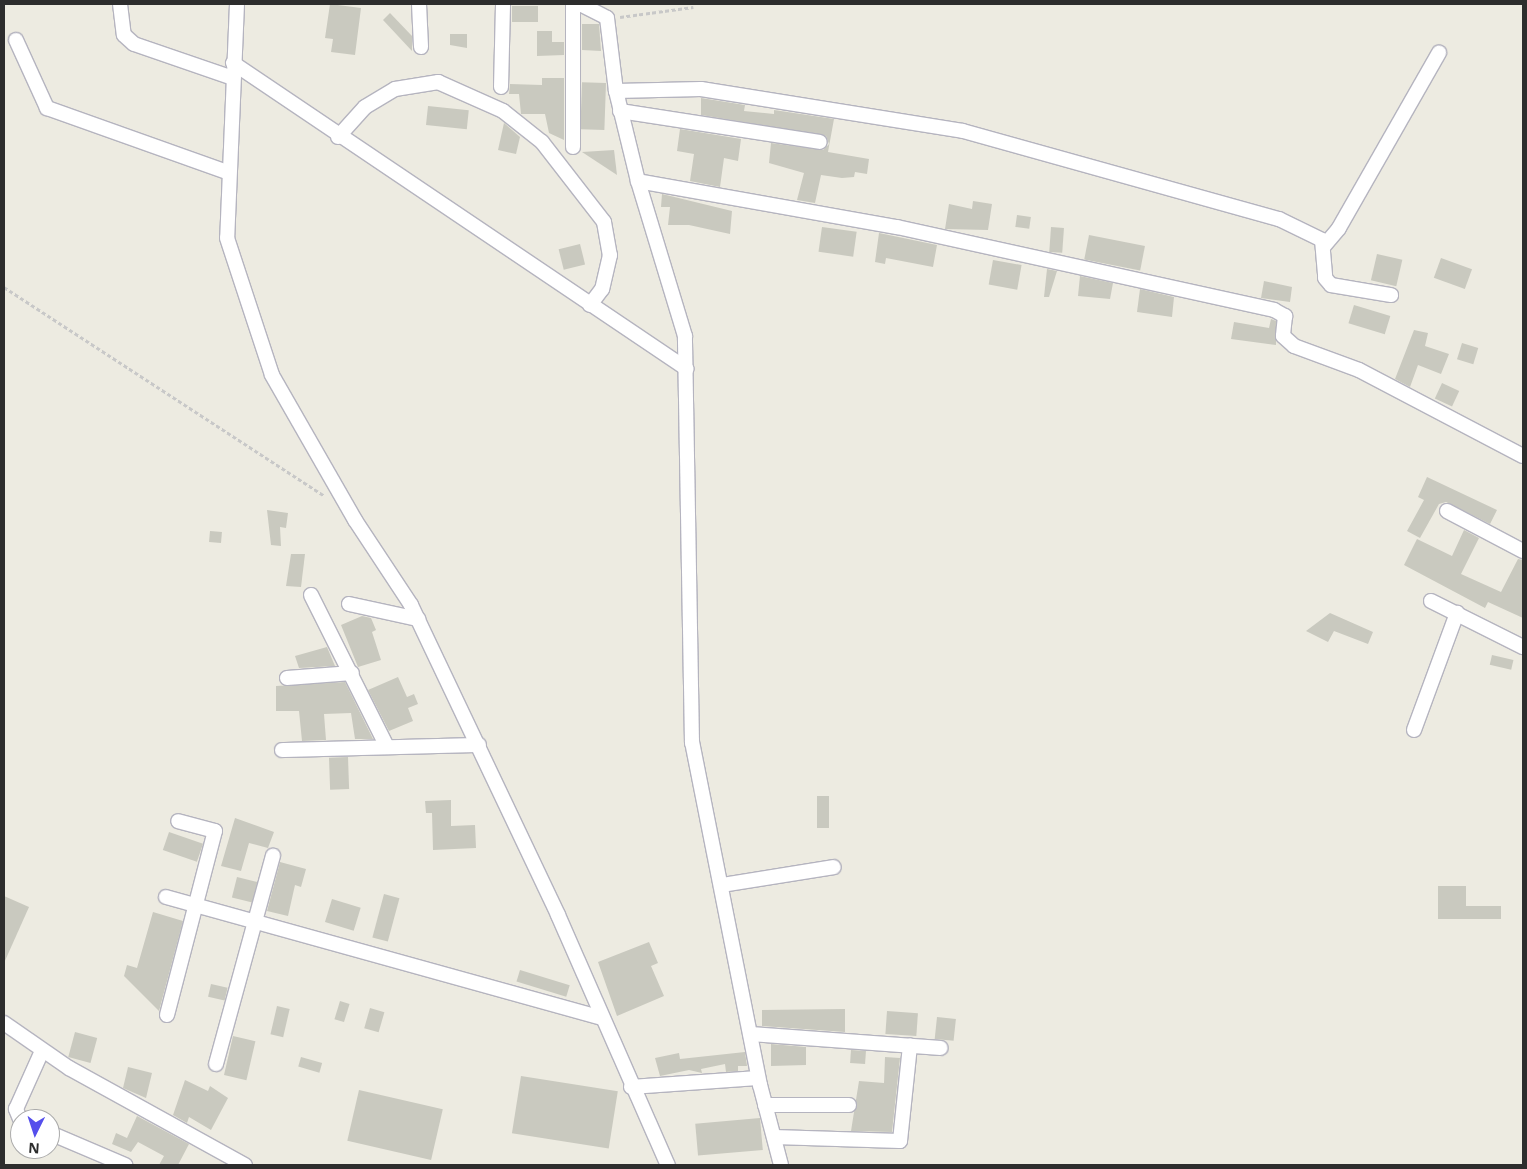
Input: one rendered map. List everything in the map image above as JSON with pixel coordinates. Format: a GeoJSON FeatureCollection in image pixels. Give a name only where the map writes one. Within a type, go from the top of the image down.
{"type":"FeatureCollection","features":[{"type":"Feature","properties":{"kind":"street"},"geometry":{"type":"LineString","coordinates":[[120,4],[124,35],[134,44],[232,78]]}},
{"type":"Feature","properties":{"kind":"street"},"geometry":{"type":"LineString","coordinates":[[237,4],[227,172],[230,254],[272,375],[418,619],[479,745],[631,1087],[668,1165]]}},
{"type":"Feature","properties":{"kind":"street"},"geometry":{"type":"LineString","coordinates":[[419,4],[421,47]]}},
{"type":"Feature","properties":{"kind":"street"},"geometry":{"type":"LineString","coordinates":[[501,87],[503,4]]}},
{"type":"Feature","properties":{"kind":"street"},"geometry":{"type":"LineString","coordinates":[[573,4],[573,147]]}},
{"type":"Feature","properties":{"kind":"street"},"geometry":{"type":"LineString","coordinates":[[580,4],[606,18],[620,111],[638,181],[683,322],[687,369],[692,743],[722,885],[758,1078],[781,1165]]}},
{"type":"Feature","properties":{"kind":"street"},"geometry":{"type":"LineString","coordinates":[[16,40],[46,108],[227,172]]}},
{"type":"Feature","properties":{"kind":"street"},"geometry":{"type":"LineString","coordinates":[[1324,246],[1339,228],[1439,53]]}},
{"type":"Feature","properties":{"kind":"street"},"geometry":{"type":"LineString","coordinates":[[233,64],[338,137],[687,369]]}},
{"type":"Feature","properties":{"kind":"street"},"geometry":{"type":"LineString","coordinates":[[338,137],[365,108],[395,89],[438,82],[503,111],[542,142],[604,222],[610,255],[602,289],[590,305]]}},
{"type":"Feature","properties":{"kind":"street"},"geometry":{"type":"LineString","coordinates":[[616,91],[701,89],[963,131],[1279,219],[1315,236],[1324,246],[1325,278],[1330,285],[1391,295]]}},
{"type":"Feature","properties":{"kind":"street"},"geometry":{"type":"LineString","coordinates":[[620,111],[820,142]]}},
{"type":"Feature","properties":{"kind":"street"},"geometry":{"type":"LineString","coordinates":[[638,181],[897,227],[1274,310],[1285,316],[1283,336],[1294,346],[1360,370],[1523,456]]}},
{"type":"Feature","properties":{"kind":"street"},"geometry":{"type":"LineString","coordinates":[[1447,511],[1523,551]]}},
{"type":"Feature","properties":{"kind":"street"},"geometry":{"type":"LineString","coordinates":[[311,595],[352,673],[386,747]]}},
{"type":"Feature","properties":{"kind":"street"},"geometry":{"type":"LineString","coordinates":[[1431,601],[1523,647]]}},
{"type":"Feature","properties":{"kind":"street"},"geometry":{"type":"LineString","coordinates":[[349,604],[418,619]]}},
{"type":"Feature","properties":{"kind":"street"},"geometry":{"type":"LineString","coordinates":[[1414,730],[1457,614]]}},
{"type":"Feature","properties":{"kind":"street"},"geometry":{"type":"LineString","coordinates":[[287,678],[352,673]]}},
{"type":"Feature","properties":{"kind":"street"},"geometry":{"type":"LineString","coordinates":[[282,750],[479,745]]}},
{"type":"Feature","properties":{"kind":"street"},"geometry":{"type":"LineString","coordinates":[[167,1015],[197,907],[215,832],[178,821]]}},
{"type":"Feature","properties":{"kind":"street"},"geometry":{"type":"LineString","coordinates":[[216,1064],[273,856]]}},
{"type":"Feature","properties":{"kind":"street"},"geometry":{"type":"LineString","coordinates":[[722,885],[834,867]]}},
{"type":"Feature","properties":{"kind":"street"},"geometry":{"type":"LineString","coordinates":[[166,897],[601,1018]]}},
{"type":"Feature","properties":{"kind":"street"},"geometry":{"type":"LineString","coordinates":[[4,1023],[42,1051],[228,1160],[245,1165]]}},
{"type":"Feature","properties":{"kind":"street"},"geometry":{"type":"LineString","coordinates":[[751,1034],[940,1048]]}},
{"type":"Feature","properties":{"kind":"street"},"geometry":{"type":"LineString","coordinates":[[774,1137],[900,1141],[910,1046]]}},
{"type":"Feature","properties":{"kind":"street"},"geometry":{"type":"LineString","coordinates":[[16,1109],[42,1051]]}},
{"type":"Feature","properties":{"kind":"street"},"geometry":{"type":"LineString","coordinates":[[631,1087],[758,1078]]}},
{"type":"Feature","properties":{"kind":"street"},"geometry":{"type":"LineString","coordinates":[[765,1105],[849,1106]]}},
{"type":"Feature","properties":{"kind":"street"},"geometry":{"type":"LineString","coordinates":[[60,1137],[125,1165]]}},
{"type":"Feature","properties":{"kind":"path"},"geometry":{"type":"LineString","coordinates":[[606,18],[693,7]]}},
{"type":"Feature","properties":{"kind":"path"},"geometry":{"type":"LineString","coordinates":[[4,287],[327,498]]}},
{"type":"Feature","properties":{"kind":"building"},"geometry":{"type":"Polygon","coordinates":[[[330,4],[361,8],[355,55],[331,52],[333,39],[325,38],[330,4]]]}},
{"type":"Feature","properties":{"kind":"building"},"geometry":{"type":"Polygon","coordinates":[[[512,6],[538,6],[538,22],[512,22],[512,6]]]}},
{"type":"Feature","properties":{"kind":"building"},"geometry":{"type":"Polygon","coordinates":[[[390,13],[412,36],[412,51],[383,20],[390,13]]]}},
{"type":"Feature","properties":{"kind":"building"},"geometry":{"type":"Polygon","coordinates":[[[582,24],[599,24],[601,51],[582,50],[582,24]]]}},
{"type":"Feature","properties":{"kind":"building"},"geometry":{"type":"Polygon","coordinates":[[[537,31],[552,31],[552,42],[564,42],[564,55],[537,56],[537,31]]]}},
{"type":"Feature","properties":{"kind":"building"},"geometry":{"type":"Polygon","coordinates":[[[450,34],[467,34],[467,48],[450,45],[450,34]]]}},
{"type":"Feature","properties":{"kind":"building"},"geometry":{"type":"Polygon","coordinates":[[[542,78],[564,78],[564,140],[549,133],[545,114],[521,114],[519,94],[509,94],[510,84],[542,85],[542,78]]]}},
{"type":"Feature","properties":{"kind":"building"},"geometry":{"type":"Polygon","coordinates":[[[582,82],[606,83],[604,130],[580,129],[582,82]]]}},
{"type":"Feature","properties":{"kind":"building"},"geometry":{"type":"Polygon","coordinates":[[[701,98],[745,105],[744,111],[774,114],[774,110],[834,119],[828,152],[869,159],[867,174],[855,172],[854,177],[842,178],[821,175],[815,203],[797,200],[804,173],[769,163],[771,143],[823,150],[829,144],[826,136],[701,115],[701,98]]]}},
{"type":"Feature","properties":{"kind":"building"},"geometry":{"type":"Polygon","coordinates":[[[428,106],[469,110],[467,129],[426,125],[428,106]]]}},
{"type":"Feature","properties":{"kind":"building"},"geometry":{"type":"Polygon","coordinates":[[[504,123],[520,137],[516,154],[498,150],[504,123]]]}},
{"type":"Feature","properties":{"kind":"building"},"geometry":{"type":"Polygon","coordinates":[[[680,129],[741,139],[738,161],[724,158],[720,187],[690,181],[694,154],[677,151],[680,129]]]}},
{"type":"Feature","properties":{"kind":"building"},"geometry":{"type":"Polygon","coordinates":[[[614,150],[617,175],[582,152],[614,150]]]}},
{"type":"Feature","properties":{"kind":"building"},"geometry":{"type":"Polygon","coordinates":[[[662,194],[732,211],[730,234],[689,225],[668,225],[670,207],[661,207],[662,194]]]}},
{"type":"Feature","properties":{"kind":"building"},"geometry":{"type":"Polygon","coordinates":[[[973,201],[992,204],[988,230],[945,229],[949,204],[972,209],[973,201]]]}},
{"type":"Feature","properties":{"kind":"building"},"geometry":{"type":"Polygon","coordinates":[[[1017,215],[1031,217],[1029,229],[1015,227],[1017,215]]]}},
{"type":"Feature","properties":{"kind":"building"},"geometry":{"type":"Polygon","coordinates":[[[822,227],[857,232],[853,257],[819,252],[822,227]]]}},
{"type":"Feature","properties":{"kind":"building"},"geometry":{"type":"Polygon","coordinates":[[[1051,227],[1064,228],[1062,253],[1049,252],[1051,227]]]}},
{"type":"Feature","properties":{"kind":"building"},"geometry":{"type":"Polygon","coordinates":[[[879,233],[937,245],[933,267],[886,258],[885,264],[875,262],[879,233]]]}},
{"type":"Feature","properties":{"kind":"building"},"geometry":{"type":"Polygon","coordinates":[[[1089,235],[1145,246],[1140,270],[1084,260],[1089,235]]]}},
{"type":"Feature","properties":{"kind":"building"},"geometry":{"type":"Polygon","coordinates":[[[580,244],[585,264],[564,270],[559,249],[580,244]]]}},
{"type":"Feature","properties":{"kind":"building"},"geometry":{"type":"Polygon","coordinates":[[[1377,254],[1402,260],[1396,286],[1371,280],[1377,254]]]}},
{"type":"Feature","properties":{"kind":"building"},"geometry":{"type":"Polygon","coordinates":[[[1441,258],[1472,269],[1465,289],[1434,278],[1441,258]]]}},
{"type":"Feature","properties":{"kind":"building"},"geometry":{"type":"Polygon","coordinates":[[[993,260],[1022,265],[1017,290],[989,285],[993,260]]]}},
{"type":"Feature","properties":{"kind":"building"},"geometry":{"type":"Polygon","coordinates":[[[1047,269],[1057,271],[1049,297],[1044,297],[1047,269]]]}},
{"type":"Feature","properties":{"kind":"building"},"geometry":{"type":"Polygon","coordinates":[[[1080,276],[1113,283],[1110,299],[1078,296],[1080,276]]]}},
{"type":"Feature","properties":{"kind":"building"},"geometry":{"type":"Polygon","coordinates":[[[1264,281],[1292,287],[1290,302],[1261,298],[1264,281]]]}},
{"type":"Feature","properties":{"kind":"building"},"geometry":{"type":"Polygon","coordinates":[[[1140,289],[1174,297],[1172,317],[1137,312],[1140,289]]]}},
{"type":"Feature","properties":{"kind":"building"},"geometry":{"type":"Polygon","coordinates":[[[1354,305],[1390,316],[1385,334],[1348,323],[1354,305]]]}},
{"type":"Feature","properties":{"kind":"building"},"geometry":{"type":"Polygon","coordinates":[[[1271,319],[1276,321],[1276,345],[1231,339],[1234,322],[1269,328],[1271,319]]]}},
{"type":"Feature","properties":{"kind":"building"},"geometry":{"type":"Polygon","coordinates":[[[1414,330],[1428,333],[1425,346],[1449,354],[1441,374],[1418,365],[1410,387],[1395,379],[1414,330]]]}},
{"type":"Feature","properties":{"kind":"building"},"geometry":{"type":"Polygon","coordinates":[[[1462,343],[1478,348],[1473,364],[1457,359],[1462,343]]]}},
{"type":"Feature","properties":{"kind":"building"},"geometry":{"type":"Polygon","coordinates":[[[1442,383],[1459,391],[1452,406],[1435,398],[1442,383]]]}},
{"type":"Feature","properties":{"kind":"building"},"geometry":{"type":"Polygon","coordinates":[[[1427,477],[1497,510],[1490,524],[1446,502],[1439,504],[1420,538],[1407,531],[1424,500],[1418,497],[1427,477]]]}},
{"type":"Feature","properties":{"kind":"building"},"geometry":{"type":"Polygon","coordinates":[[[267,510],[288,513],[286,528],[280,527],[281,546],[271,545],[267,510]]]}},
{"type":"Feature","properties":{"kind":"building"},"geometry":{"type":"Polygon","coordinates":[[[1464,530],[1479,538],[1461,574],[1501,592],[1518,559],[1523,560],[1523,618],[1488,602],[1485,608],[1404,565],[1417,539],[1452,556],[1464,530]]]}},
{"type":"Feature","properties":{"kind":"building"},"geometry":{"type":"Polygon","coordinates":[[[210,531],[222,532],[221,543],[209,542],[210,531]]]}},
{"type":"Feature","properties":{"kind":"building"},"geometry":{"type":"Polygon","coordinates":[[[291,554],[305,554],[301,587],[286,586],[291,554]]]}},
{"type":"Feature","properties":{"kind":"building"},"geometry":{"type":"Polygon","coordinates":[[[1330,613],[1373,632],[1368,644],[1334,631],[1328,642],[1306,631],[1330,613]]]}},
{"type":"Feature","properties":{"kind":"building"},"geometry":{"type":"Polygon","coordinates":[[[362,616],[371,618],[376,630],[372,632],[381,660],[358,667],[341,625],[362,616]]]}},
{"type":"Feature","properties":{"kind":"building"},"geometry":{"type":"Polygon","coordinates":[[[327,647],[335,666],[299,668],[295,656],[327,647]]]}},
{"type":"Feature","properties":{"kind":"building"},"geometry":{"type":"Polygon","coordinates":[[[1492,655],[1513,660],[1511,670],[1490,665],[1492,655]]]}},
{"type":"Feature","properties":{"kind":"building"},"geometry":{"type":"Polygon","coordinates":[[[398,677],[407,697],[414,694],[418,704],[408,708],[413,721],[389,731],[368,690],[398,677]]]}},
{"type":"Feature","properties":{"kind":"building"},"geometry":{"type":"Polygon","coordinates":[[[345,682],[373,739],[355,739],[351,713],[324,714],[326,740],[302,741],[299,711],[276,711],[276,686],[345,682]]]}},
{"type":"Feature","properties":{"kind":"building"},"geometry":{"type":"Polygon","coordinates":[[[348,757],[349,789],[330,790],[329,758],[348,757]]]}},
{"type":"Feature","properties":{"kind":"building"},"geometry":{"type":"Polygon","coordinates":[[[817,796],[829,796],[829,828],[817,828],[817,796]]]}},
{"type":"Feature","properties":{"kind":"building"},"geometry":{"type":"Polygon","coordinates":[[[451,800],[451,826],[475,825],[476,848],[433,850],[432,813],[426,813],[425,801],[451,800]]]}},
{"type":"Feature","properties":{"kind":"building"},"geometry":{"type":"Polygon","coordinates":[[[235,818],[274,832],[268,848],[249,843],[241,871],[221,866],[235,818]]]}},
{"type":"Feature","properties":{"kind":"building"},"geometry":{"type":"Polygon","coordinates":[[[169,832],[203,844],[197,862],[163,850],[169,832]]]}},
{"type":"Feature","properties":{"kind":"building"},"geometry":{"type":"Polygon","coordinates":[[[280,862],[306,869],[301,887],[295,885],[288,916],[267,911],[280,862]]]}},
{"type":"Feature","properties":{"kind":"building"},"geometry":{"type":"Polygon","coordinates":[[[237,877],[257,882],[252,902],[232,897],[237,877]]]}},
{"type":"Feature","properties":{"kind":"building"},"geometry":{"type":"Polygon","coordinates":[[[1438,886],[1466,886],[1466,906],[1501,906],[1501,919],[1438,919],[1438,886]]]}},
{"type":"Feature","properties":{"kind":"building"},"geometry":{"type":"Polygon","coordinates":[[[384,894],[399,898],[388,942],[372,937],[384,894]]]}},
{"type":"Feature","properties":{"kind":"building"},"geometry":{"type":"Polygon","coordinates":[[[4,896],[29,907],[4,963],[4,896]]]}},
{"type":"Feature","properties":{"kind":"building"},"geometry":{"type":"Polygon","coordinates":[[[332,899],[361,908],[354,931],[325,922],[332,899]]]}},
{"type":"Feature","properties":{"kind":"building"},"geometry":{"type":"Polygon","coordinates":[[[153,912],[183,921],[159,1011],[124,976],[127,965],[137,968],[153,912]]]}},
{"type":"Feature","properties":{"kind":"building"},"geometry":{"type":"Polygon","coordinates":[[[649,942],[658,963],[651,966],[664,996],[617,1016],[598,962],[649,942]]]}},
{"type":"Feature","properties":{"kind":"building"},"geometry":{"type":"Polygon","coordinates":[[[520,970],[570,985],[566,997],[516,981],[520,970]]]}},
{"type":"Feature","properties":{"kind":"building"},"geometry":{"type":"Polygon","coordinates":[[[211,984],[228,988],[225,1000],[208,997],[211,984]]]}},
{"type":"Feature","properties":{"kind":"building"},"geometry":{"type":"Polygon","coordinates":[[[340,1001],[350,1004],[344,1022],[334,1019],[340,1001]]]}},
{"type":"Feature","properties":{"kind":"building"},"geometry":{"type":"Polygon","coordinates":[[[277,1006],[290,1009],[283,1037],[270,1034],[277,1006]]]}},
{"type":"Feature","properties":{"kind":"building"},"geometry":{"type":"Polygon","coordinates":[[[370,1008],[384,1012],[379,1032],[364,1028],[370,1008]]]}},
{"type":"Feature","properties":{"kind":"building"},"geometry":{"type":"Polygon","coordinates":[[[845,1009],[845,1032],[762,1026],[762,1010],[845,1009]]]}},
{"type":"Feature","properties":{"kind":"building"},"geometry":{"type":"Polygon","coordinates":[[[887,1011],[918,1013],[916,1036],[885,1034],[887,1011]]]}},
{"type":"Feature","properties":{"kind":"building"},"geometry":{"type":"Polygon","coordinates":[[[937,1017],[956,1019],[954,1041],[935,1039],[937,1017]]]}},
{"type":"Feature","properties":{"kind":"building"},"geometry":{"type":"Polygon","coordinates":[[[75,1032],[97,1038],[90,1063],[68,1057],[75,1032]]]}},
{"type":"Feature","properties":{"kind":"building"},"geometry":{"type":"Polygon","coordinates":[[[233,1036],[255,1041],[246,1080],[224,1075],[233,1036]]]}},
{"type":"Feature","properties":{"kind":"building"},"geometry":{"type":"Polygon","coordinates":[[[771,1044],[806,1047],[806,1065],[771,1066],[771,1044]]]}},
{"type":"Feature","properties":{"kind":"building"},"geometry":{"type":"Polygon","coordinates":[[[851,1050],[866,1051],[865,1064],[850,1063],[851,1050]]]}},
{"type":"Feature","properties":{"kind":"building"},"geometry":{"type":"Polygon","coordinates":[[[745,1052],[747,1066],[738,1066],[738,1071],[726,1072],[725,1064],[701,1069],[702,1073],[689,1070],[660,1076],[655,1058],[679,1053],[680,1059],[745,1052]]]}},
{"type":"Feature","properties":{"kind":"building"},"geometry":{"type":"Polygon","coordinates":[[[301,1057],[322,1063],[319,1073],[298,1067],[301,1057]]]}},
{"type":"Feature","properties":{"kind":"building"},"geometry":{"type":"Polygon","coordinates":[[[885,1057],[900,1058],[892,1132],[851,1131],[859,1081],[884,1083],[885,1057]]]}},
{"type":"Feature","properties":{"kind":"building"},"geometry":{"type":"Polygon","coordinates":[[[128,1067],[152,1073],[146,1098],[123,1088],[128,1067]]]}},
{"type":"Feature","properties":{"kind":"building"},"geometry":{"type":"Polygon","coordinates":[[[521,1076],[618,1091],[609,1149],[512,1133],[521,1076]]]}},
{"type":"Feature","properties":{"kind":"building"},"geometry":{"type":"Polygon","coordinates":[[[185,1080],[208,1091],[210,1086],[228,1098],[211,1130],[189,1117],[187,1123],[173,1115],[185,1080]]]}},
{"type":"Feature","properties":{"kind":"building"},"geometry":{"type":"Polygon","coordinates":[[[359,1090],[443,1109],[431,1160],[347,1141],[359,1090]]]}},
{"type":"Feature","properties":{"kind":"building"},"geometry":{"type":"Polygon","coordinates":[[[137,1116],[189,1144],[178,1165],[159,1165],[164,1156],[138,1142],[131,1152],[112,1144],[116,1133],[127,1138],[137,1116]]]}},
{"type":"Feature","properties":{"kind":"building"},"geometry":{"type":"Polygon","coordinates":[[[760,1118],[763,1150],[698,1156],[695,1124],[760,1118]]]}}]}
